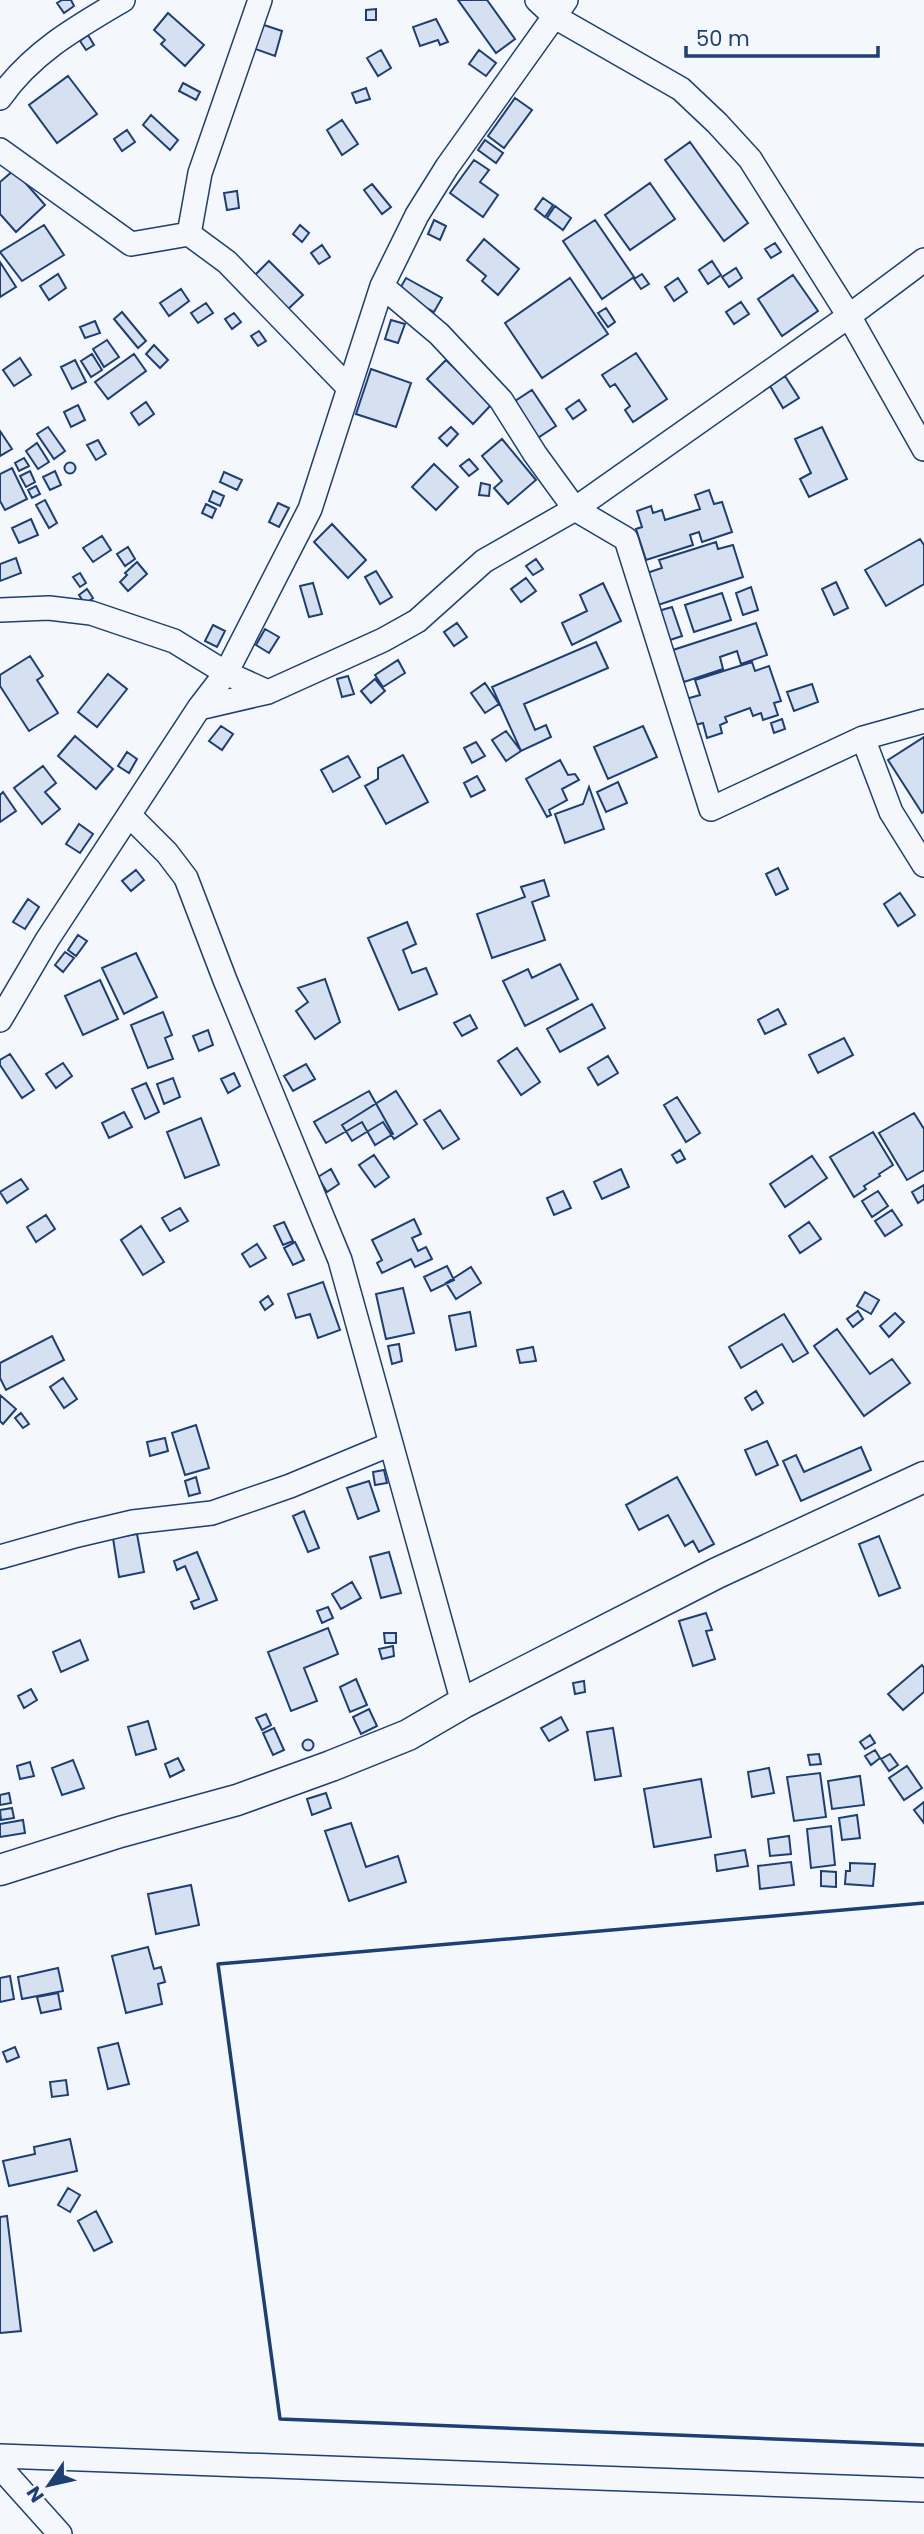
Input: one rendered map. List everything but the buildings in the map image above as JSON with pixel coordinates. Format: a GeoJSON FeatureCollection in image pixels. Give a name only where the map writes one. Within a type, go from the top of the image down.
{"type":"FeatureCollection","features":[{"type":"Feature","properties":{"kind":"street"},"geometry":{"type":"LineString","coordinates":[[3,84],[68,33],[123,0]]}},
{"type":"Feature","properties":{"kind":"street"},"geometry":{"type":"LineString","coordinates":[[189,234],[200,173],[260,0]]}},
{"type":"Feature","properties":{"kind":"street"},"geometry":{"type":"LineString","coordinates":[[537,0],[560,8],[681,89],[717,122],[750,159],[849,316],[924,449]]}},
{"type":"Feature","properties":{"kind":"street"},"geometry":{"type":"LineString","coordinates":[[0,1020],[47,940],[199,708],[226,673],[310,509],[382,286],[417,215],[447,167],[560,8]]}},
{"type":"Feature","properties":{"kind":"street"},"geometry":{"type":"LineString","coordinates":[[0,150],[131,244],[189,234],[227,262],[349,388]]}},
{"type":"Feature","properties":{"kind":"street"},"geometry":{"type":"LineString","coordinates":[[199,708],[268,692],[383,640],[417,621],[484,561],[575,509],[924,260]]}},
{"type":"Feature","properties":{"kind":"street"},"geometry":{"type":"LineString","coordinates":[[382,286],[439,334],[501,400],[535,454],[575,509],[626,539],[711,809],[863,738],[924,721]]}},
{"type":"Feature","properties":{"kind":"street"},"geometry":{"type":"LineString","coordinates":[[0,610],[49,608],[91,613],[174,641],[226,673],[268,692]]}},
{"type":"Feature","properties":{"kind":"street"},"geometry":{"type":"LineString","coordinates":[[863,738],[891,812],[924,865]]}},
{"type":"Feature","properties":{"kind":"street"},"geometry":{"type":"LineString","coordinates":[[129,815],[167,853],[186,877],[225,980],[340,1260],[463,1703]]}},
{"type":"Feature","properties":{"kind":"street"},"geometry":{"type":"LineString","coordinates":[[0,1557],[133,1522],[212,1513],[290,1486],[391,1444]]}},
{"type":"Feature","properties":{"kind":"street"},"geometry":{"type":"LineString","coordinates":[[0,1870],[120,1832],[237,1800],[408,1735],[463,1703],[718,1573],[924,1478]]}},
{"type":"Feature","properties":{"kind":"street"},"geometry":{"type":"LineString","coordinates":[[0,2456],[924,2490]]}},
{"type":"Feature","properties":{"kind":"street"},"geometry":{"type":"LineString","coordinates":[[0,2467],[60,2534]]}},
{"type":"Feature","properties":{"kind":"wall"},"geometry":{"type":"LineString","coordinates":[[924,1903],[218,1964],[280,2419],[924,2445]]}}]}
